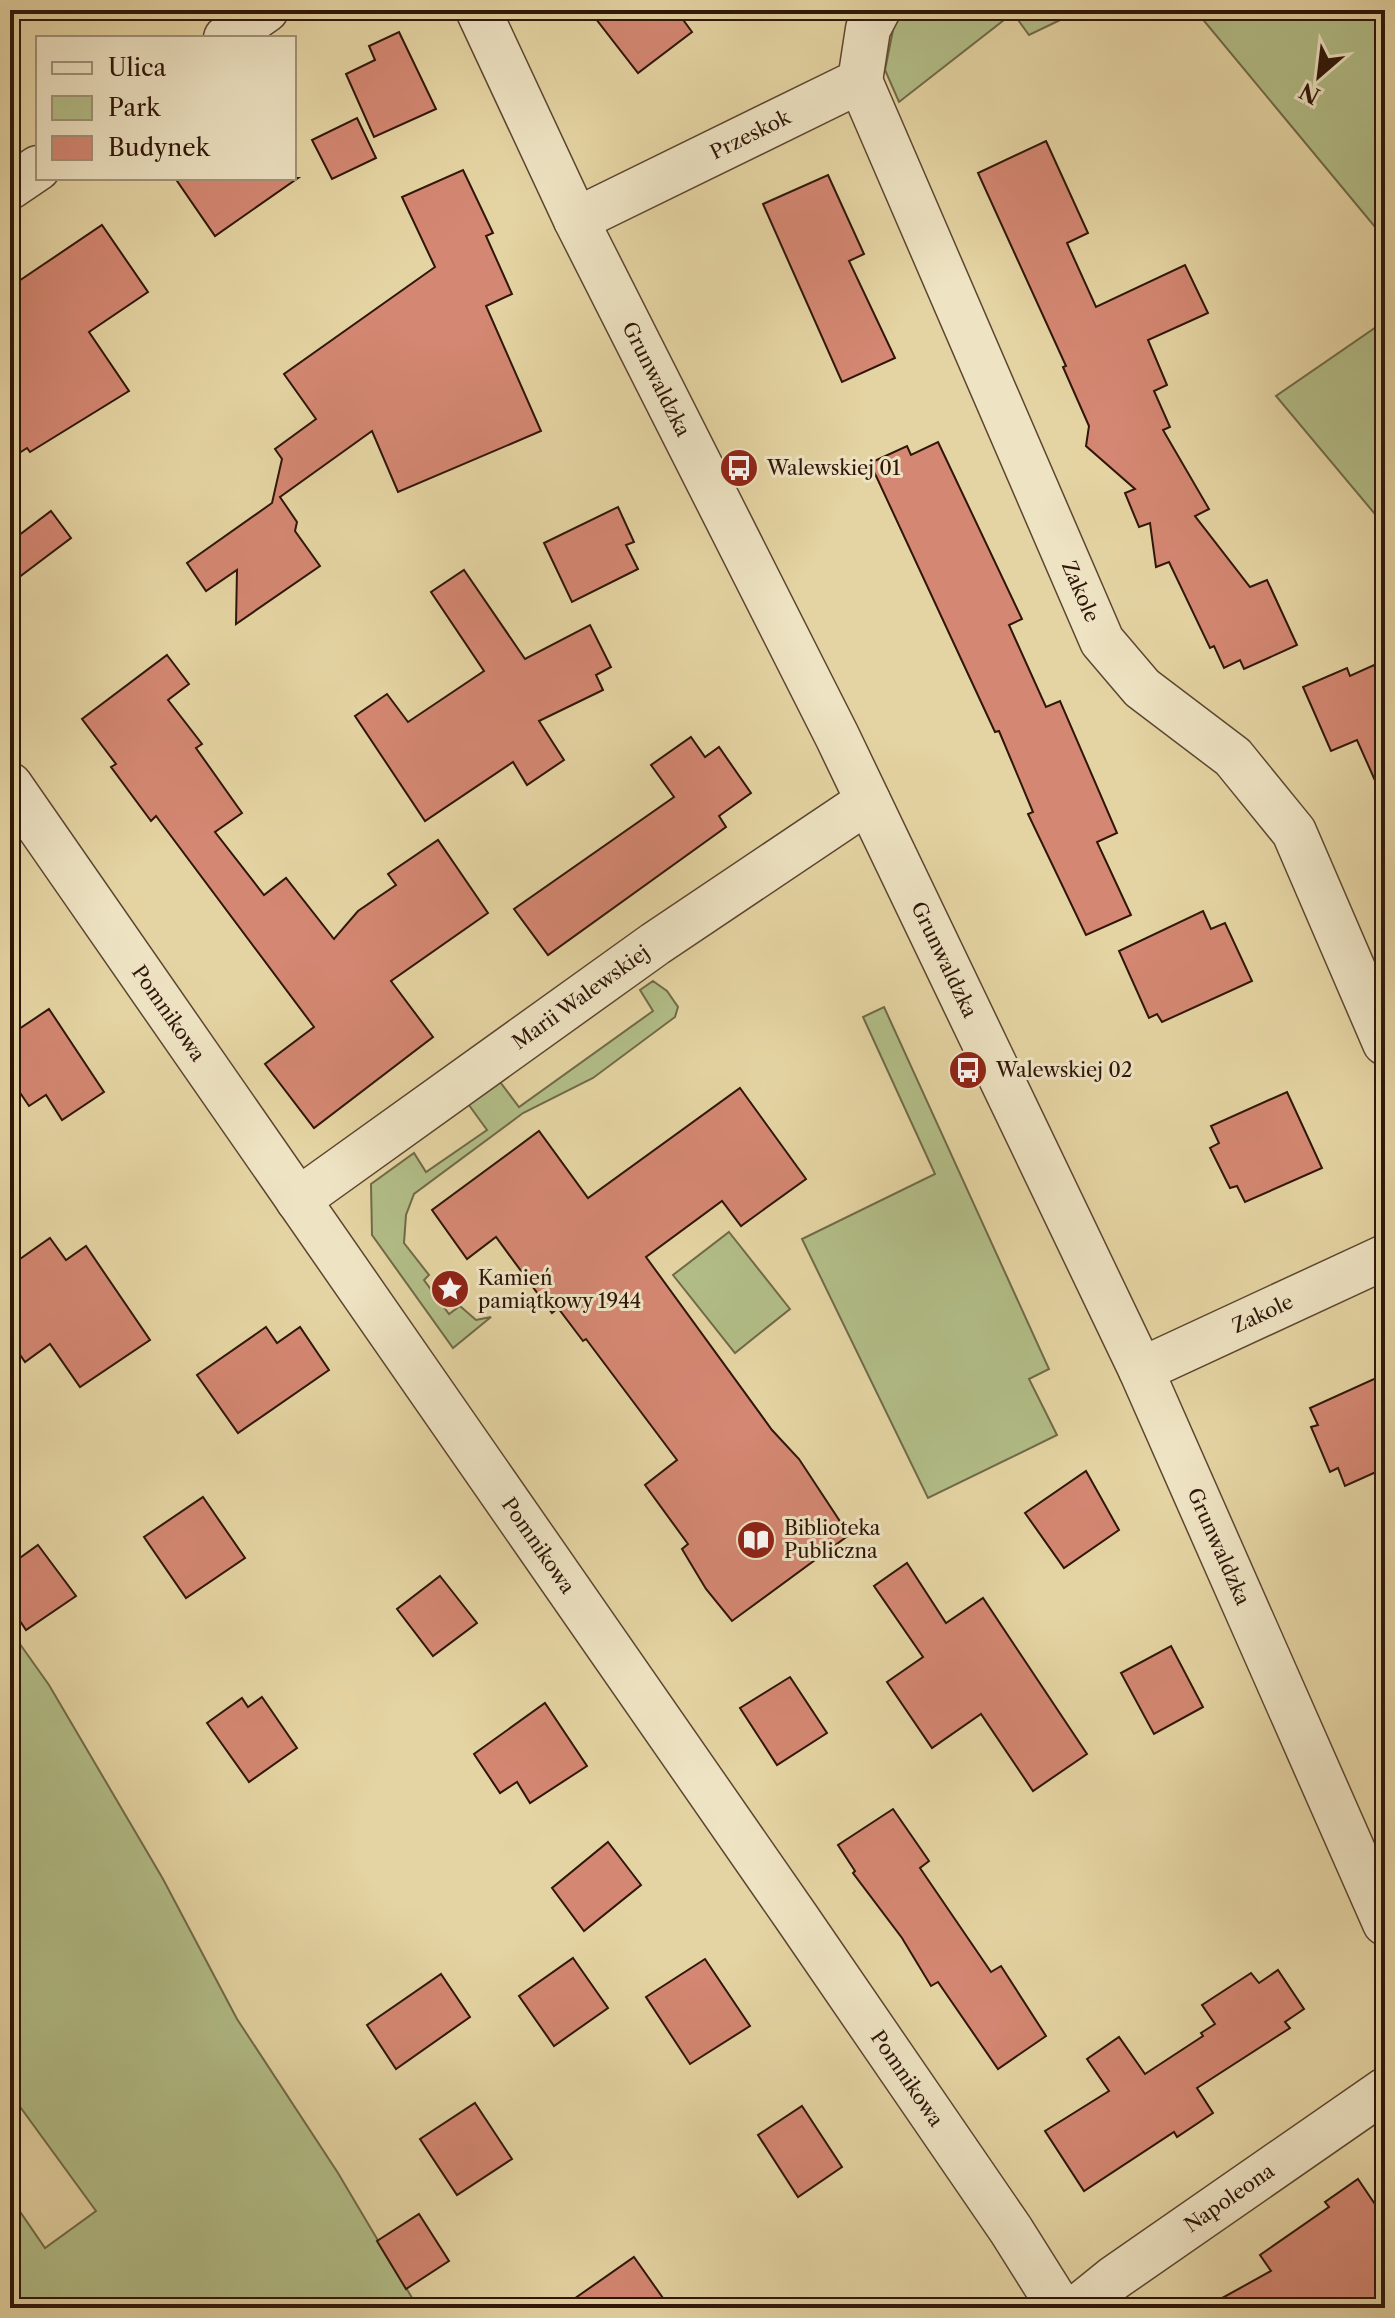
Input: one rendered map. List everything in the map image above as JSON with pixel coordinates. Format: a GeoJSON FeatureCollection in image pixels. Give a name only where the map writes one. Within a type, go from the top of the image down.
{"type":"FeatureCollection","features":[{"type":"Feature","properties":{"kind":"street"},"geometry":{"type":"LineString","coordinates":[[229,36],[266,10]]}},
{"type":"Feature","properties":{"kind":"street","name":"Grunwaldzka"},"geometry":{"type":"LineString","coordinates":[[478,10],[576,220],[868,801],[1141,1370],[1385,1923]]}},
{"type":"Feature","properties":{"kind":"street"},"geometry":{"type":"LineString","coordinates":[[860,81],[868,29],[878,10]]}},
{"type":"Feature","properties":{"kind":"street","name":"Przeskok"},"geometry":{"type":"LineString","coordinates":[[576,220],[860,81]]}},
{"type":"Feature","properties":{"kind":"street","name":"Zakole"},"geometry":{"type":"LineString","coordinates":[[860,81],[1102,641],[1142,688],[1233,757],[1294,832],[1385,1043]]}},
{"type":"Feature","properties":{"kind":"street"},"geometry":{"type":"LineString","coordinates":[[10,187],[36,169]]}},
{"type":"Feature","properties":{"kind":"street","name":"Pomnikowa"},"geometry":{"type":"LineString","coordinates":[[10,785],[806,1930],[1011,2230],[1060,2308]]}},
{"type":"Feature","properties":{"kind":"street","name":"Marii Walewskiej"},"geometry":{"type":"LineString","coordinates":[[298,1200],[655,944],[868,801]]}},
{"type":"Feature","properties":{"kind":"street","name":"Zakole"},"geometry":{"type":"LineString","coordinates":[[1141,1370],[1385,1257]]}},
{"type":"Feature","properties":{"kind":"street","name":"Napoleona"},"geometry":{"type":"LineString","coordinates":[[1077,2308],[1114,2278],[1385,2090]]}},
{"type":"Feature","properties":{"kind":"green space"},"geometry":{"type":"Polygon","coordinates":[[[897,10],[1081,10],[1029,35],[1013,13],[899,102],[885,70],[897,10]]]}},
{"type":"Feature","properties":{"kind":"green space"},"geometry":{"type":"Polygon","coordinates":[[[1195,10],[1385,10],[1385,239],[1195,10]]]}},
{"type":"Feature","properties":{"kind":"green space"},"geometry":{"type":"Polygon","coordinates":[[[1385,321],[1385,526],[1276,396],[1385,321]]]}},
{"type":"Feature","properties":{"kind":"green space"},"geometry":{"type":"Polygon","coordinates":[[[653,981],[667,991],[678,1007],[675,1017],[593,1078],[523,1113],[414,1194],[406,1215],[404,1243],[429,1275],[424,1280],[449,1314],[460,1306],[476,1320],[491,1317],[453,1348],[372,1235],[371,1184],[414,1153],[426,1172],[487,1130],[466,1101],[497,1078],[519,1107],[653,1011],[640,990],[653,981]]]}},
{"type":"Feature","properties":{"kind":"green space"},"geometry":{"type":"Polygon","coordinates":[[[884,1007],[1049,1369],[1029,1379],[1057,1435],[928,1498],[802,1239],[935,1174],[863,1017],[884,1007]]]}},
{"type":"Feature","properties":{"kind":"green space"},"geometry":{"type":"Polygon","coordinates":[[[729,1232],[790,1309],[735,1353],[673,1275],[729,1232]]]}},
{"type":"Feature","properties":{"kind":"green space"},"geometry":{"type":"Polygon","coordinates":[[[10,1630],[49,1685],[163,1879],[237,2019],[338,2173],[418,2308],[10,2308],[10,2197],[45,2248],[96,2211],[10,2093],[10,1630]]]}},
{"type":"Feature","properties":{"kind":"building"},"geometry":{"type":"Polygon","coordinates":[[[589,10],[676,10],[692,32],[638,73],[589,10]]]}},
{"type":"Feature","properties":{"kind":"building"},"geometry":{"type":"Polygon","coordinates":[[[399,32],[436,109],[374,137],[346,74],[375,60],[369,46],[399,32]]]}},
{"type":"Feature","properties":{"kind":"building"},"geometry":{"type":"Polygon","coordinates":[[[357,118],[376,158],[332,179],[312,140],[357,118]]]}},
{"type":"Feature","properties":{"kind":"building"},"geometry":{"type":"Polygon","coordinates":[[[1046,141],[1088,233],[1067,243],[1096,307],[1185,265],[1208,313],[1148,340],[1167,385],[1154,391],[1170,427],[1163,430],[1209,509],[1195,516],[1250,587],[1267,580],[1297,645],[1244,669],[1240,660],[1224,668],[1214,646],[1210,648],[1169,562],[1156,567],[1150,523],[1139,527],[1125,493],[1135,489],[1086,446],[1089,426],[1063,367],[1066,366],[978,173],[1046,141]]]}},
{"type":"Feature","properties":{"kind":"building"},"geometry":{"type":"Polygon","coordinates":[[[463,170],[493,233],[486,236],[512,294],[486,306],[541,431],[398,492],[372,431],[280,497],[297,522],[295,531],[320,566],[236,624],[237,570],[206,591],[187,563],[272,503],[282,459],[275,449],[316,419],[284,374],[435,267],[402,197],[463,170]]]}},
{"type":"Feature","properties":{"kind":"building"},"geometry":{"type":"Polygon","coordinates":[[[828,175],[864,254],[849,261],[895,358],[842,382],[763,204],[828,175]]]}},
{"type":"Feature","properties":{"kind":"building"},"geometry":{"type":"Polygon","coordinates":[[[176,180],[295,180],[215,236],[176,180]]]}},
{"type":"Feature","properties":{"kind":"building"},"geometry":{"type":"Polygon","coordinates":[[[102,225],[148,292],[89,332],[129,391],[30,452],[27,448],[10,459],[10,287],[102,225]]]}},
{"type":"Feature","properties":{"kind":"building"},"geometry":{"type":"Polygon","coordinates":[[[938,442],[1022,619],[1009,625],[1046,707],[1060,701],[1117,833],[1097,842],[1131,915],[1086,935],[1028,814],[1033,812],[999,731],[995,732],[870,463],[907,446],[911,455],[938,442]]]}},
{"type":"Feature","properties":{"kind":"building"},"geometry":{"type":"Polygon","coordinates":[[[618,507],[634,542],[626,545],[638,569],[572,602],[544,543],[618,507]]]}},
{"type":"Feature","properties":{"kind":"building"},"geometry":{"type":"Polygon","coordinates":[[[51,511],[71,538],[10,584],[10,542],[51,511]]]}},
{"type":"Feature","properties":{"kind":"building"},"geometry":{"type":"Polygon","coordinates":[[[464,570],[525,659],[590,625],[611,667],[596,675],[603,690],[539,721],[564,760],[527,785],[513,762],[425,821],[355,716],[387,694],[408,722],[484,671],[431,592],[464,570]]]}},
{"type":"Feature","properties":{"kind":"building"},"geometry":{"type":"Polygon","coordinates":[[[167,655],[189,684],[168,700],[202,744],[196,748],[242,813],[215,832],[264,895],[286,878],[334,939],[358,911],[396,885],[388,874],[438,840],[488,913],[391,981],[433,1037],[314,1128],[265,1064],[314,1027],[156,816],[151,821],[111,767],[116,764],[82,719],[167,655]]]}},
{"type":"Feature","properties":{"kind":"building"},"geometry":{"type":"Polygon","coordinates":[[[1374,665],[1385,689],[1385,803],[1357,740],[1331,751],[1303,687],[1347,668],[1350,676],[1374,665]]]}},
{"type":"Feature","properties":{"kind":"building"},"geometry":{"type":"Polygon","coordinates":[[[691,737],[705,757],[719,747],[751,793],[719,816],[726,827],[548,955],[514,909],[674,797],[651,765],[691,737]]]}},
{"type":"Feature","properties":{"kind":"building"},"geometry":{"type":"Polygon","coordinates":[[[1203,911],[1211,929],[1225,923],[1252,981],[1162,1022],[1157,1014],[1149,1018],[1119,951],[1203,911]]]}},
{"type":"Feature","properties":{"kind":"building"},"geometry":{"type":"Polygon","coordinates":[[[49,1009],[104,1092],[62,1120],[46,1095],[29,1106],[10,1078],[10,1035],[49,1009]]]}},
{"type":"Feature","properties":{"kind":"building"},"geometry":{"type":"Polygon","coordinates":[[[740,1088],[806,1179],[741,1226],[722,1201],[646,1257],[772,1430],[799,1459],[849,1535],[732,1621],[706,1589],[682,1549],[688,1544],[645,1485],[677,1460],[586,1339],[583,1341],[558,1308],[552,1313],[496,1237],[467,1259],[432,1210],[539,1131],[588,1198],[740,1088]]]}},
{"type":"Feature","properties":{"kind":"building"},"geometry":{"type":"Polygon","coordinates":[[[1287,1092],[1322,1168],[1245,1202],[1237,1186],[1230,1188],[1210,1148],[1219,1143],[1211,1126],[1287,1092]]]}},
{"type":"Feature","properties":{"kind":"building"},"geometry":{"type":"Polygon","coordinates":[[[50,1238],[66,1260],[86,1246],[150,1340],[80,1387],[50,1344],[25,1362],[10,1340],[10,1266],[50,1238]]]}},
{"type":"Feature","properties":{"kind":"building"},"geometry":{"type":"Polygon","coordinates":[[[266,1327],[277,1343],[300,1327],[329,1370],[238,1433],[197,1375],[266,1327]]]}},
{"type":"Feature","properties":{"kind":"building"},"geometry":{"type":"Polygon","coordinates":[[[1385,1374],[1385,1468],[1345,1486],[1338,1468],[1330,1472],[1311,1427],[1318,1425],[1310,1408],[1385,1374]]]}},
{"type":"Feature","properties":{"kind":"building"},"geometry":{"type":"Polygon","coordinates":[[[1086,1471],[1119,1530],[1064,1568],[1025,1513],[1086,1471]]]}},
{"type":"Feature","properties":{"kind":"building"},"geometry":{"type":"Polygon","coordinates":[[[203,1497],[245,1558],[186,1598],[144,1537],[203,1497]]]}},
{"type":"Feature","properties":{"kind":"building"},"geometry":{"type":"Polygon","coordinates":[[[38,1545],[76,1596],[26,1630],[10,1606],[10,1565],[38,1545]]]}},
{"type":"Feature","properties":{"kind":"building"},"geometry":{"type":"Polygon","coordinates":[[[907,1563],[946,1623],[983,1598],[1087,1754],[1033,1791],[981,1714],[932,1748],[887,1682],[923,1657],[874,1586],[907,1563]]]}},
{"type":"Feature","properties":{"kind":"building"},"geometry":{"type":"Polygon","coordinates":[[[440,1576],[477,1623],[433,1656],[397,1609],[440,1576]]]}},
{"type":"Feature","properties":{"kind":"building"},"geometry":{"type":"Polygon","coordinates":[[[1171,1646],[1203,1707],[1154,1734],[1121,1673],[1171,1646]]]}},
{"type":"Feature","properties":{"kind":"building"},"geometry":{"type":"Polygon","coordinates":[[[790,1677],[827,1733],[777,1765],[740,1708],[790,1677]]]}},
{"type":"Feature","properties":{"kind":"building"},"geometry":{"type":"Polygon","coordinates":[[[262,1697],[297,1748],[249,1782],[207,1723],[242,1698],[248,1707],[262,1697]]]}},
{"type":"Feature","properties":{"kind":"building"},"geometry":{"type":"Polygon","coordinates":[[[545,1703],[587,1766],[530,1803],[517,1782],[500,1793],[474,1754],[545,1703]]]}},
{"type":"Feature","properties":{"kind":"building"},"geometry":{"type":"Polygon","coordinates":[[[893,1809],[929,1861],[920,1868],[991,1972],[1001,1966],[1046,2036],[998,2069],[938,1982],[931,1986],[902,1938],[853,1873],[855,1871],[838,1845],[893,1809]]]}},
{"type":"Feature","properties":{"kind":"building"},"geometry":{"type":"Polygon","coordinates":[[[608,1842],[641,1885],[584,1931],[552,1888],[608,1842]]]}},
{"type":"Feature","properties":{"kind":"building"},"geometry":{"type":"Polygon","coordinates":[[[573,1958],[608,2008],[554,2046],[519,1996],[573,1958]]]}},
{"type":"Feature","properties":{"kind":"building"},"geometry":{"type":"Polygon","coordinates":[[[705,1959],[750,2026],[690,2064],[646,1997],[705,1959]]]}},
{"type":"Feature","properties":{"kind":"building"},"geometry":{"type":"Polygon","coordinates":[[[1278,1970],[1304,2009],[1285,2022],[1290,2028],[1197,2088],[1213,2113],[1177,2137],[1174,2132],[1084,2191],[1045,2131],[1109,2091],[1087,2059],[1119,2037],[1145,2074],[1203,2036],[1201,2033],[1215,2024],[1202,2005],[1251,1973],[1259,1983],[1278,1970]]]}},
{"type":"Feature","properties":{"kind":"building"},"geometry":{"type":"Polygon","coordinates":[[[441,1974],[470,2017],[396,2069],[367,2025],[441,1974]]]}},
{"type":"Feature","properties":{"kind":"building"},"geometry":{"type":"Polygon","coordinates":[[[475,2103],[512,2159],[457,2195],[420,2139],[475,2103]]]}},
{"type":"Feature","properties":{"kind":"building"},"geometry":{"type":"Polygon","coordinates":[[[802,2106],[842,2167],[798,2197],[758,2135],[802,2106]]]}},
{"type":"Feature","properties":{"kind":"building"},"geometry":{"type":"Polygon","coordinates":[[[1358,2179],[1385,2219],[1385,2308],[1204,2308],[1271,2271],[1260,2255],[1329,2207],[1325,2202],[1358,2179]]]}},
{"type":"Feature","properties":{"kind":"building"},"geometry":{"type":"Polygon","coordinates":[[[419,2214],[449,2261],[406,2289],[377,2241],[419,2214]]]}},
{"type":"Feature","properties":{"kind":"building"},"geometry":{"type":"Polygon","coordinates":[[[634,2257],[670,2308],[561,2308],[634,2257]]]}},
{"type":"Feature","properties":{"kind":"place","name":"Walewskiej 01"},"geometry":{"type":"Point","coordinates":[739,468]}},
{"type":"Feature","properties":{"kind":"place","name":"Walewskiej 02"},"geometry":{"type":"Point","coordinates":[968,1070]}},
{"type":"Feature","properties":{"kind":"place","name":"Kamień pamiątkowy 1944"},"geometry":{"type":"Point","coordinates":[450,1289]}},
{"type":"Feature","properties":{"kind":"place","name":"Biblioteka Publiczna"},"geometry":{"type":"Point","coordinates":[756,1540]}}]}
